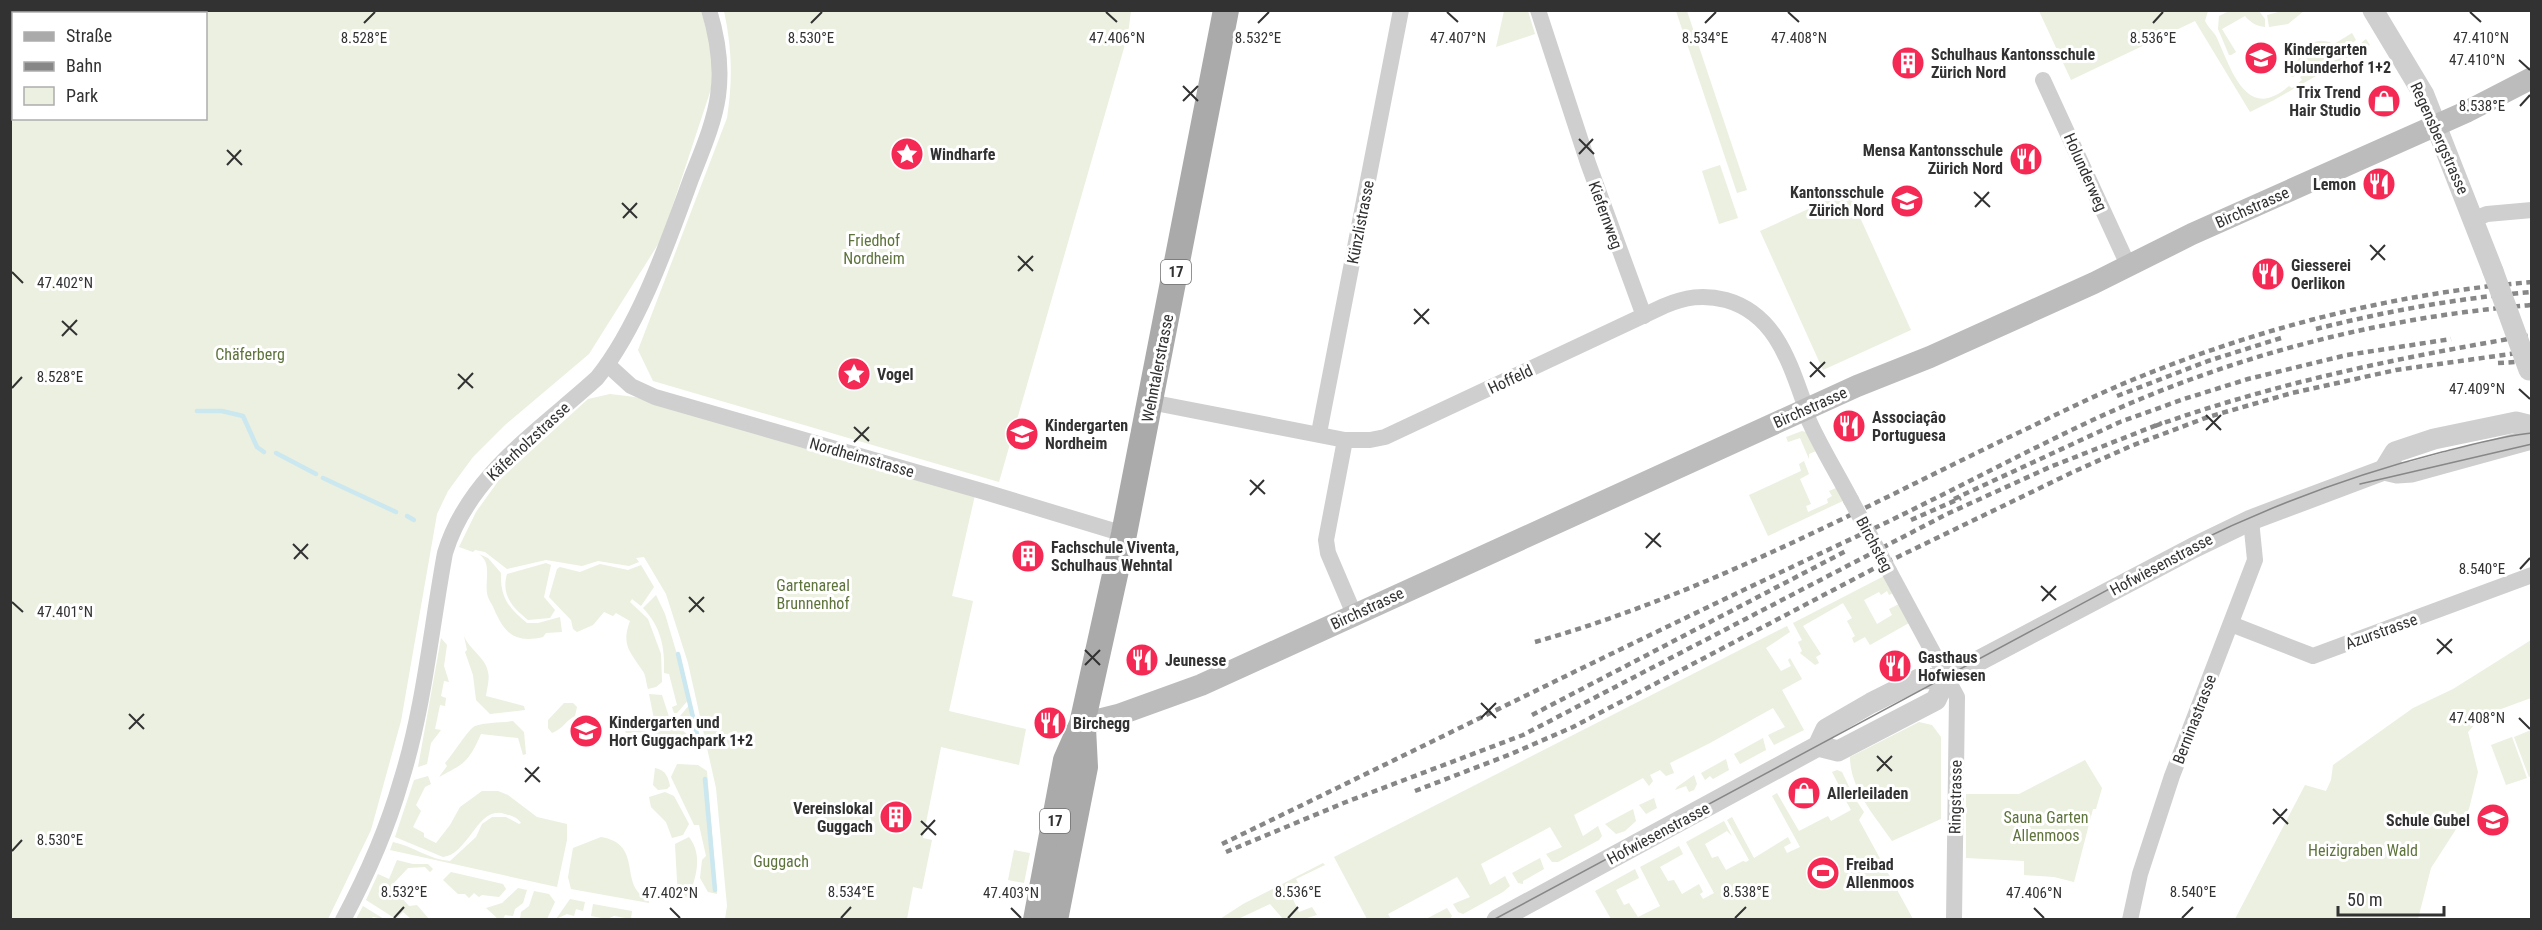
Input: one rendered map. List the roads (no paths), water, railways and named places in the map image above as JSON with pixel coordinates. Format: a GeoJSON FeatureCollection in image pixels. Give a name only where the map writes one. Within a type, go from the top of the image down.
{"type":"FeatureCollection","features":[{"type":"Feature","properties":{"kind":"main road","name":"Wehntalerstrasse"},"geometry":{"type":"LineString","coordinates":[[1036,920],[1066,760],[1082,724],[1124,534],[1226,10]]}},
{"type":"Feature","properties":{"kind":"main road","name":"Birchstrasse"},"geometry":{"type":"LineString","coordinates":[[1082,724],[1118,715],[1201,685],[1806,409],[1996,328],[2201,230],[2466,112],[2532,78]]}},
{"type":"Feature","properties":{"kind":"main road","name":"Wehntalerstrasse"},"geometry":{"type":"LineString","coordinates":[[1055,920],[1085,767],[1082,724]]}},
{"type":"Feature","properties":{"kind":"street","name":"Käferholzstrasse"},"geometry":{"type":"LineString","coordinates":[[343,920],[376,854],[402,780],[414,733],[445,553],[450,536],[474,495],[505,454],[597,378],[608,365],[653,276],[718,99],[720,73],[717,34],[709,10]]}},
{"type":"Feature","properties":{"kind":"street","name":"Künzlistrasse"},"geometry":{"type":"LineString","coordinates":[[1319,434],[1401,10]]}},
{"type":"Feature","properties":{"kind":"street","name":"Regensbergstrasse"},"geometry":{"type":"LineString","coordinates":[[2373,10],[2424,95],[2437,124],[2530,373]]}},
{"type":"Feature","properties":{"kind":"street","name":"Kiefernweg"},"geometry":{"type":"LineString","coordinates":[[1540,15],[1588,163],[1644,315]]}},
{"type":"Feature","properties":{"kind":"street","name":"Holunderweg"},"geometry":{"type":"LineString","coordinates":[[2043,80],[2128,265]]}},
{"type":"Feature","properties":{"kind":"street"},"geometry":{"type":"LineString","coordinates":[[2474,219],[2487,214],[2532,210]]}},
{"type":"Feature","properties":{"kind":"street","name":"Hoffeld"},"geometry":{"type":"LineString","coordinates":[[1150,402],[1345,440],[1370,440],[1385,437],[1644,315],[1681,299],[1696,296],[1714,297],[1750,309],[1764,321],[1774,334],[1806,409]]}},
{"type":"Feature","properties":{"kind":"street","name":"Nordheimstrasse"},"geometry":{"type":"LineString","coordinates":[[608,365],[637,391],[655,397],[1124,534]]}},
{"type":"Feature","properties":{"kind":"street","name":"Birchsteg"},"geometry":{"type":"LineString","coordinates":[[1806,409],[1809,421],[1946,678]]}},
{"type":"Feature","properties":{"kind":"street","name":"Hofwiesenstrasse"},"geometry":{"type":"LineString","coordinates":[[2384,470],[2395,452],[2434,439],[2516,422],[2532,426]]}},
{"type":"Feature","properties":{"kind":"street","name":"Hofwiesenstrasse"},"geometry":{"type":"LineString","coordinates":[[1497,920],[1818,747],[1838,751],[1936,700],[1946,678],[2193,548],[2251,520],[2384,470],[2397,473],[2412,472],[2532,439]]}},
{"type":"Feature","properties":{"kind":"street"},"geometry":{"type":"LineString","coordinates":[[1345,440],[1326,540],[1328,553],[1354,614]]}},
{"type":"Feature","properties":{"kind":"street","name":"Berninastrasse"},"geometry":{"type":"LineString","coordinates":[[2130,920],[2140,874],[2154,828],[2255,560],[2251,520]]}},
{"type":"Feature","properties":{"kind":"street","name":"Azurstrasse"},"geometry":{"type":"LineString","coordinates":[[2231,624],[2313,656],[2532,575]]}},
{"type":"Feature","properties":{"kind":"street","name":"Ringstrasse"},"geometry":{"type":"LineString","coordinates":[[1946,678],[1957,697],[1954,920]]}},
{"type":"Feature","properties":{"kind":"waterway"},"geometry":{"type":"LineString","coordinates":[[197,411],[222,411],[243,416],[257,447],[264,452]]}},
{"type":"Feature","properties":{"kind":"waterway"},"geometry":{"type":"LineString","coordinates":[[276,453],[316,474]]}},
{"type":"Feature","properties":{"kind":"waterway"},"geometry":{"type":"LineString","coordinates":[[323,478],[396,512]]}},
{"type":"Feature","properties":{"kind":"waterway"},"geometry":{"type":"LineString","coordinates":[[407,516],[414,520]]}},
{"type":"Feature","properties":{"kind":"waterway"},"geometry":{"type":"LineString","coordinates":[[678,654],[697,734]]}},
{"type":"Feature","properties":{"kind":"waterway"},"geometry":{"type":"LineString","coordinates":[[705,779],[715,890]]}},
{"type":"Feature","properties":{"kind":"tram line"},"geometry":{"type":"LineString","coordinates":[[1493,920],[2193,544],[2284,504],[2378,470],[2486,441],[2532,433]]}},
{"type":"Feature","properties":{"kind":"tram line"},"geometry":{"type":"LineString","coordinates":[[2360,484],[2532,444]]}},
{"type":"Feature","properties":{"kind":"railway"},"geometry":{"type":"LineString","coordinates":[[1535,642],[1655,602],[1714,578],[1830,525],[2089,399],[2189,358],[2285,327],[2382,303],[2432,294],[2532,282]]}},
{"type":"Feature","properties":{"kind":"railway"},"geometry":{"type":"LineString","coordinates":[[2316,329],[2423,306],[2532,292]]}},
{"type":"Feature","properties":{"kind":"railway"},"geometry":{"type":"LineString","coordinates":[[1222,844],[1906,513],[2070,431],[2149,396],[2202,375],[2310,342],[2420,319],[2532,305]]}},
{"type":"Feature","properties":{"kind":"railway"},"geometry":{"type":"LineString","coordinates":[[2155,426],[2248,396],[2341,372],[2532,335]]}},
{"type":"Feature","properties":{"kind":"railway"},"geometry":{"type":"LineString","coordinates":[[2117,396],[2208,361],[2281,338]]}},
{"type":"Feature","properties":{"kind":"railway"},"geometry":{"type":"LineString","coordinates":[[1954,499],[2120,422],[2184,399],[2248,379],[2347,355],[2451,339]]}},
{"type":"Feature","properties":{"kind":"railway"},"geometry":{"type":"LineString","coordinates":[[1415,791],[1573,727],[1875,568],[2131,446],[2208,417],[2292,393],[2396,370],[2532,351]]}},
{"type":"Feature","properties":{"kind":"railway"},"geometry":{"type":"LineString","coordinates":[[2498,363],[2532,361]]}},
{"type":"Feature","properties":{"kind":"railway"},"geometry":{"type":"LineString","coordinates":[[1226,852],[1346,802],[1523,735],[1947,514],[2050,467],[2162,423]]}},
{"type":"Feature","properties":{"kind":"railway"},"geometry":{"type":"LineString","coordinates":[[1911,520],[1961,498]]}},
{"type":"Feature","properties":{"kind":"railway"},"geometry":{"type":"LineString","coordinates":[[1532,715],[1846,551]]}},
{"type":"Feature","properties":{"kind":"place","name":"Kindergarten Holunderhof 1+2"},"geometry":{"type":"Point","coordinates":[2261,58]}},
{"type":"Feature","properties":{"kind":"place","name":"Schulhaus Kantonsschule Zürich Nord"},"geometry":{"type":"Point","coordinates":[1908,63]}},
{"type":"Feature","properties":{"kind":"place","name":"Trix Trend Hair Studio"},"geometry":{"type":"Point","coordinates":[2384,101]}},
{"type":"Feature","properties":{"kind":"place","name":"Windharfe"},"geometry":{"type":"Point","coordinates":[907,154]}},
{"type":"Feature","properties":{"kind":"place","name":"Mensa Kantonsschule Zürich Nord"},"geometry":{"type":"Point","coordinates":[2026,159]}},
{"type":"Feature","properties":{"kind":"place","name":"Lemon"},"geometry":{"type":"Point","coordinates":[2379,184]}},
{"type":"Feature","properties":{"kind":"place","name":"Kantonsschule Zürich Nord"},"geometry":{"type":"Point","coordinates":[1907,201]}},
{"type":"Feature","properties":{"kind":"place","name":"Giesserei Oerlikon"},"geometry":{"type":"Point","coordinates":[2268,274]}},
{"type":"Feature","properties":{"kind":"place","name":"Vogel"},"geometry":{"type":"Point","coordinates":[854,374]}},
{"type":"Feature","properties":{"kind":"place","name":"Associaçâo Portuguesa"},"geometry":{"type":"Point","coordinates":[1849,426]}},
{"type":"Feature","properties":{"kind":"place","name":"Kindergarten Nordheim"},"geometry":{"type":"Point","coordinates":[1022,434]}},
{"type":"Feature","properties":{"kind":"place","name":"Fachschule Viventa, Schulhaus Wehntal"},"geometry":{"type":"Point","coordinates":[1028,556]}},
{"type":"Feature","properties":{"kind":"place","name":"Jeunesse"},"geometry":{"type":"Point","coordinates":[1142,660]}},
{"type":"Feature","properties":{"kind":"place","name":"Gasthaus Hofwiesen"},"geometry":{"type":"Point","coordinates":[1895,666]}},
{"type":"Feature","properties":{"kind":"place","name":"Birchegg"},"geometry":{"type":"Point","coordinates":[1050,723]}},
{"type":"Feature","properties":{"kind":"place","name":"Kindergarten und Hort Guggachpark 1+2"},"geometry":{"type":"Point","coordinates":[586,731]}},
{"type":"Feature","properties":{"kind":"place","name":"Allerleiladen"},"geometry":{"type":"Point","coordinates":[1804,793]}},
{"type":"Feature","properties":{"kind":"place","name":"Vereinslokal Guggach"},"geometry":{"type":"Point","coordinates":[896,817]}},
{"type":"Feature","properties":{"kind":"place","name":"Schule Gubel"},"geometry":{"type":"Point","coordinates":[2493,820]}},
{"type":"Feature","properties":{"kind":"place","name":"Freibad Allenmoos"},"geometry":{"type":"Point","coordinates":[1823,873]}},
{"type":"Feature","properties":{"kind":"park label","name":"Friedhof Nordheim"},"geometry":{"type":"Point","coordinates":[874,249]}},
{"type":"Feature","properties":{"kind":"park label","name":"Chäferberg"},"geometry":{"type":"Point","coordinates":[250,354]}},
{"type":"Feature","properties":{"kind":"park label","name":"Gartenareal Brunnenhof"},"geometry":{"type":"Point","coordinates":[813,594]}},
{"type":"Feature","properties":{"kind":"park label","name":"Sauna Garten Allenmoos"},"geometry":{"type":"Point","coordinates":[2046,826]}},
{"type":"Feature","properties":{"kind":"park label","name":"Heizigraben Wald"},"geometry":{"type":"Point","coordinates":[2363,850]}},
{"type":"Feature","properties":{"kind":"park label","name":"Guggach"},"geometry":{"type":"Point","coordinates":[781,861]}}]}
